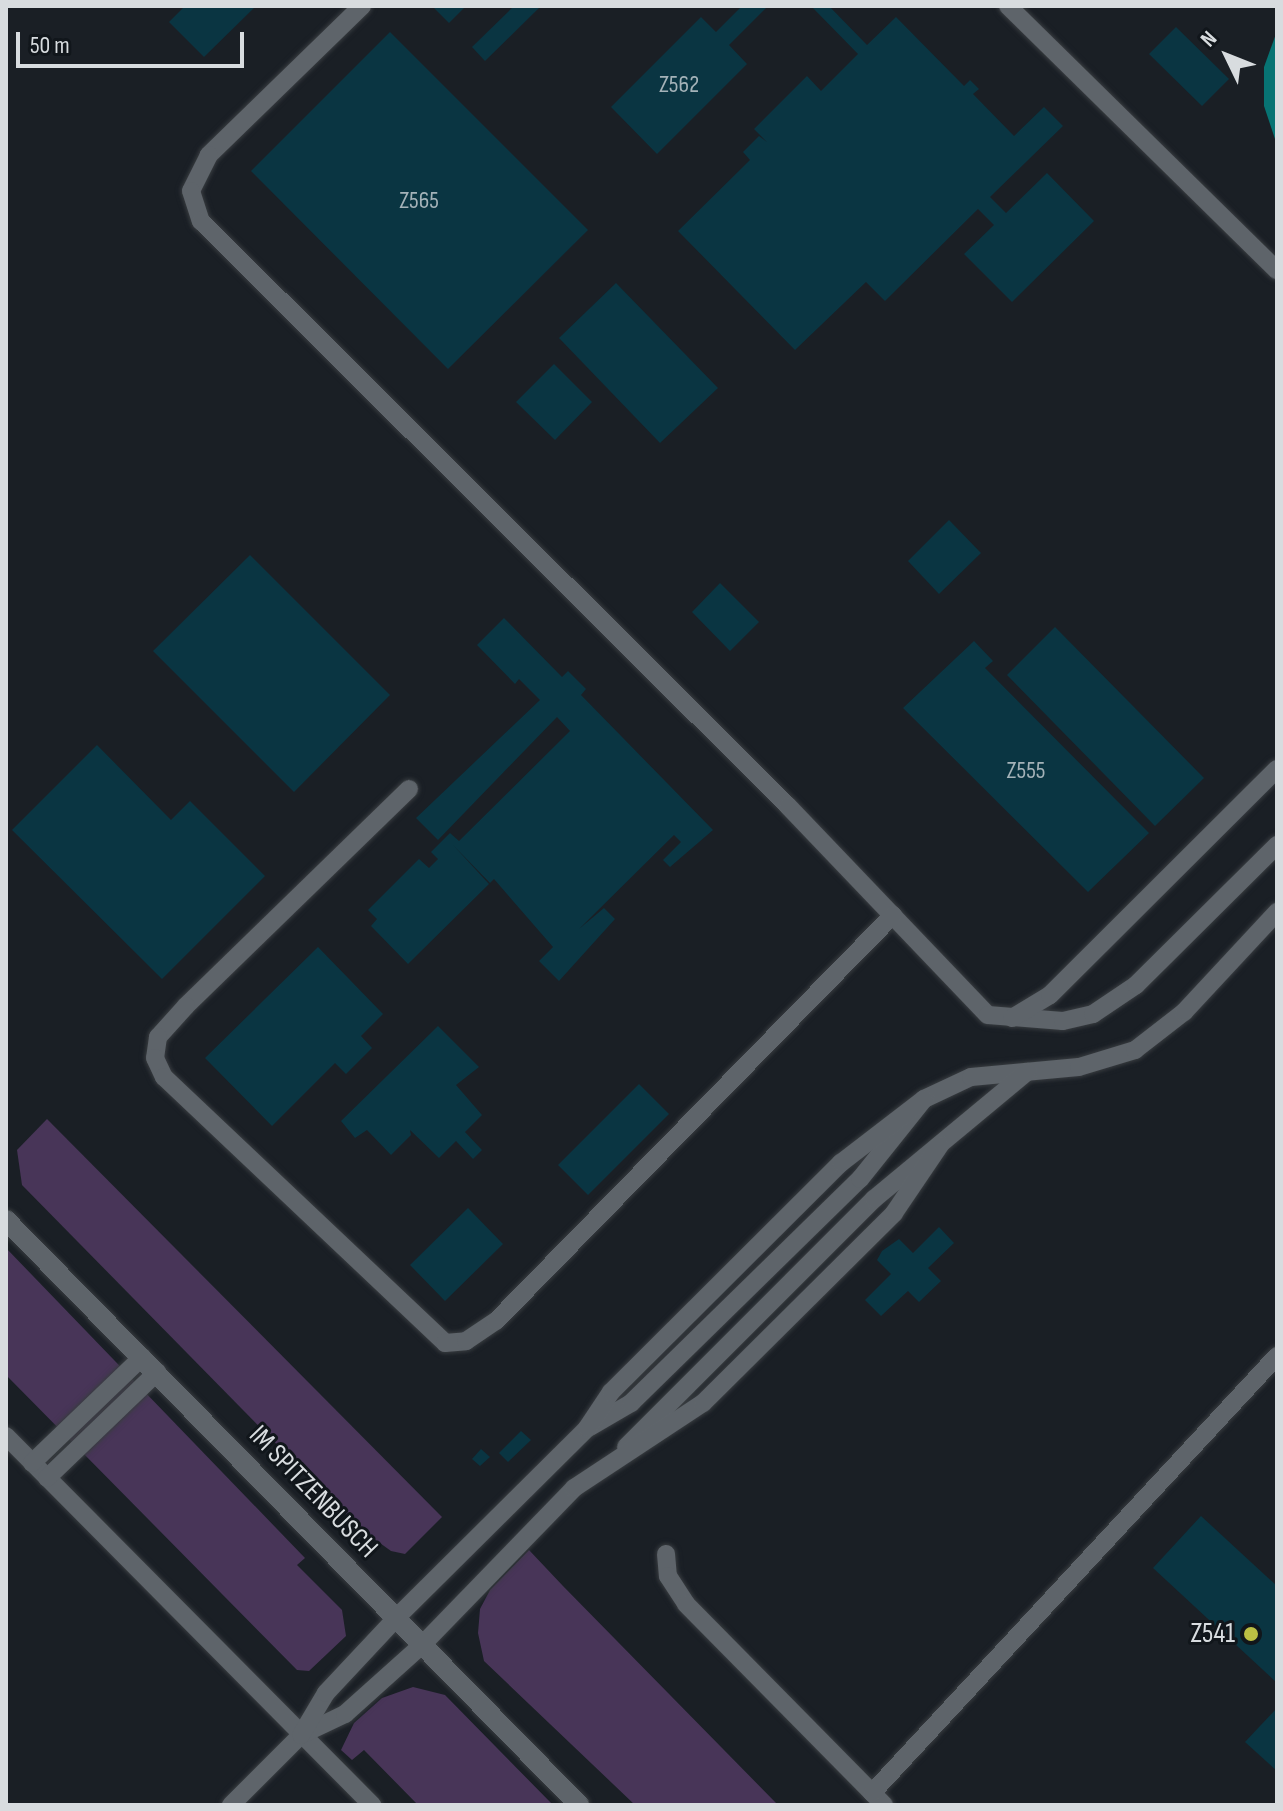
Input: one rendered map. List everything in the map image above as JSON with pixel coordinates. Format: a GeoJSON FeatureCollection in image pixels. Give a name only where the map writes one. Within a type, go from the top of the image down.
{"type":"FeatureCollection","features":[{"type":"Feature","properties":{"kind":"street","name":"IM SPITZENBUSCH"},"geometry":{"type":"LineString","coordinates":[[6,1220],[579,1805]]}},
{"type":"Feature","properties":{"kind":"lane"},"geometry":{"type":"LineString","coordinates":[[362,6],[209,155],[191,191],[201,221],[893,915],[988,1015],[1063,1021],[1093,1014],[1136,985],[1277,845]]}},
{"type":"Feature","properties":{"kind":"lane"},"geometry":{"type":"LineString","coordinates":[[1008,6],[1277,270]]}},
{"type":"Feature","properties":{"kind":"lane"},"geometry":{"type":"LineString","coordinates":[[1012,1018],[1050,995],[1277,769]]}},
{"type":"Feature","properties":{"kind":"lane"},"geometry":{"type":"LineString","coordinates":[[409,789],[186,1006],[158,1037],[155,1058],[164,1077],[445,1343],[466,1341],[496,1321],[893,915]]}},
{"type":"Feature","properties":{"kind":"lane"},"geometry":{"type":"LineString","coordinates":[[231,1805],[301,1735],[326,1693],[397,1617],[587,1428],[631,1403],[849,1190],[924,1099],[971,1077],[1109,1061],[1135,1050],[1184,1012],[1277,912]]}},
{"type":"Feature","properties":{"kind":"lane"},"geometry":{"type":"LineString","coordinates":[[301,1735],[345,1714],[423,1644],[574,1488],[622,1452],[874,1199],[1027,1072]]}},
{"type":"Feature","properties":{"kind":"lane"},"geometry":{"type":"LineString","coordinates":[[666,1554],[668,1576],[686,1604],[878,1799],[1277,1356]]}},
{"type":"Feature","properties":{"kind":"lane"},"geometry":{"type":"LineString","coordinates":[[32,1463],[142,1357]]}},
{"type":"Feature","properties":{"kind":"lane"},"geometry":{"type":"LineString","coordinates":[[47,1478],[157,1372]]}},
{"type":"Feature","properties":{"kind":"lane"},"geometry":{"type":"LineString","coordinates":[[6,1436],[372,1805]]}},
{"type":"Feature","properties":{"kind":"shaded area"},"geometry":{"type":"Polygon","coordinates":[[[47,1119],[442,1517],[405,1554],[391,1551],[359,1528],[22,1185],[17,1150],[47,1119]]]}},
{"type":"Feature","properties":{"kind":"shaded area"},"geometry":{"type":"Polygon","coordinates":[[[6,1248],[305,1558],[297,1565],[342,1610],[346,1636],[309,1671],[297,1670],[6,1375],[6,1248]]]}},
{"type":"Feature","properties":{"kind":"shaded area"},"geometry":{"type":"Polygon","coordinates":[[[529,1550],[778,1805],[635,1805],[484,1661],[478,1633],[480,1609],[490,1590],[529,1550]]]}},
{"type":"Feature","properties":{"kind":"shaded area"},"geometry":{"type":"Polygon","coordinates":[[[413,1687],[445,1695],[553,1805],[418,1805],[364,1750],[352,1760],[341,1750],[354,1723],[382,1698],[413,1687]]]}},
{"type":"Feature","properties":{"kind":"water"},"geometry":{"type":"Polygon","coordinates":[[[1277,31],[1277,145],[1264,106],[1264,67],[1277,31]]]}},
{"type":"Feature","properties":{"kind":"building"},"geometry":{"type":"Polygon","coordinates":[[[185,6],[256,6],[204,57],[169,22],[185,6]]]}},
{"type":"Feature","properties":{"kind":"building"},"geometry":{"type":"Polygon","coordinates":[[[432,6],[466,6],[449,23],[432,6]]]}},
{"type":"Feature","properties":{"kind":"building"},"geometry":{"type":"Polygon","coordinates":[[[514,6],[541,6],[485,61],[472,47],[514,6]]]}},
{"type":"Feature","properties":{"kind":"building"},"geometry":{"type":"Polygon","coordinates":[[[742,6],[768,6],[729,45],[747,64],[657,154],[611,107],[701,17],[716,32],[742,6]]]}},
{"type":"Feature","properties":{"kind":"building"},"geometry":{"type":"Polygon","coordinates":[[[811,6],[829,6],[867,45],[896,17],[964,86],[970,80],[979,89],[973,94],[1014,136],[1044,107],[1063,126],[990,197],[1006,213],[1047,173],[1094,221],[1012,302],[964,254],[994,225],[978,209],[885,301],[866,282],[795,350],[678,231],[750,160],[743,152],[759,136],[767,142],[754,129],[807,76],[821,91],[858,54],[811,6]]]}},
{"type":"Feature","properties":{"kind":"building"},"geometry":{"type":"Polygon","coordinates":[[[1176,27],[1229,79],[1202,106],[1149,54],[1176,27]]]}},
{"type":"Feature","properties":{"kind":"building"},"geometry":{"type":"Polygon","coordinates":[[[390,32],[588,230],[448,369],[251,171],[390,32]]]}},
{"type":"Feature","properties":{"kind":"building"},"geometry":{"type":"Polygon","coordinates":[[[616,283],[718,388],[660,443],[559,338],[616,283]]]}},
{"type":"Feature","properties":{"kind":"building"},"geometry":{"type":"Polygon","coordinates":[[[554,364],[592,402],[555,440],[516,402],[554,364]]]}},
{"type":"Feature","properties":{"kind":"building"},"geometry":{"type":"Polygon","coordinates":[[[949,520],[981,553],[939,594],[908,561],[949,520]]]}},
{"type":"Feature","properties":{"kind":"building"},"geometry":{"type":"Polygon","coordinates":[[[250,555],[390,695],[294,792],[153,651],[250,555]]]}},
{"type":"Feature","properties":{"kind":"building"},"geometry":{"type":"Polygon","coordinates":[[[720,583],[759,622],[730,651],[692,612],[720,583]]]}},
{"type":"Feature","properties":{"kind":"building"},"geometry":{"type":"Polygon","coordinates":[[[504,618],[562,677],[568,671],[586,689],[581,695],[713,830],[670,867],[663,860],[681,842],[674,835],[579,929],[604,908],[615,919],[559,981],[539,961],[553,947],[494,879],[490,883],[453,845],[489,884],[408,964],[371,926],[377,919],[368,910],[419,859],[429,868],[438,859],[431,852],[450,833],[459,841],[570,731],[557,717],[438,840],[416,818],[540,700],[519,679],[515,684],[477,645],[504,618]]]}},
{"type":"Feature","properties":{"kind":"building"},"geometry":{"type":"Polygon","coordinates":[[[1055,627],[1204,778],[1155,826],[1007,675],[1055,627]]]}},
{"type":"Feature","properties":{"kind":"building"},"geometry":{"type":"Polygon","coordinates":[[[974,641],[993,661],[985,668],[1149,833],[1088,892],[903,708],[974,641]]]}},
{"type":"Feature","properties":{"kind":"building"},"geometry":{"type":"Polygon","coordinates":[[[97,745],[171,820],[190,801],[265,876],[162,979],[12,830],[97,745]]]}},
{"type":"Feature","properties":{"kind":"building"},"geometry":{"type":"Polygon","coordinates":[[[318,947],[383,1014],[361,1036],[372,1048],[346,1074],[335,1063],[272,1126],[205,1058],[318,947]]]}},
{"type":"Feature","properties":{"kind":"building"},"geometry":{"type":"Polygon","coordinates":[[[438,1026],[479,1067],[456,1085],[482,1115],[465,1132],[482,1150],[473,1159],[456,1141],[439,1158],[410,1130],[411,1135],[391,1155],[367,1130],[355,1138],[341,1121],[438,1026]]]}},
{"type":"Feature","properties":{"kind":"building"},"geometry":{"type":"Polygon","coordinates":[[[639,1084],[669,1114],[588,1195],[558,1165],[639,1084]]]}},
{"type":"Feature","properties":{"kind":"building"},"geometry":{"type":"Polygon","coordinates":[[[468,1208],[503,1244],[445,1301],[410,1265],[468,1208]]]}},
{"type":"Feature","properties":{"kind":"building"},"geometry":{"type":"Polygon","coordinates":[[[939,1227],[954,1243],[928,1268],[941,1281],[919,1302],[908,1291],[881,1316],[865,1300],[891,1274],[877,1260],[882,1251],[899,1239],[913,1253],[939,1227]]]}},
{"type":"Feature","properties":{"kind":"building"},"geometry":{"type":"Polygon","coordinates":[[[521,1431],[531,1440],[508,1462],[499,1453],[521,1431]]]}},
{"type":"Feature","properties":{"kind":"building"},"geometry":{"type":"Polygon","coordinates":[[[481,1449],[490,1457],[480,1466],[472,1459],[481,1449]]]}},
{"type":"Feature","properties":{"kind":"building","name":"Z541"},"geometry":{"type":"Polygon","coordinates":[[[1201,1516],[1277,1586],[1277,1683],[1153,1568],[1201,1516]]]}},
{"type":"Feature","properties":{"kind":"building","name":"Z541"},"geometry":{"type":"Polygon","coordinates":[[[1277,1708],[1277,1771],[1245,1742],[1277,1708]]]}},
{"type":"Feature","properties":{"kind":"place","name":"Z541"},"geometry":{"type":"Point","coordinates":[1251,1634]}}]}
